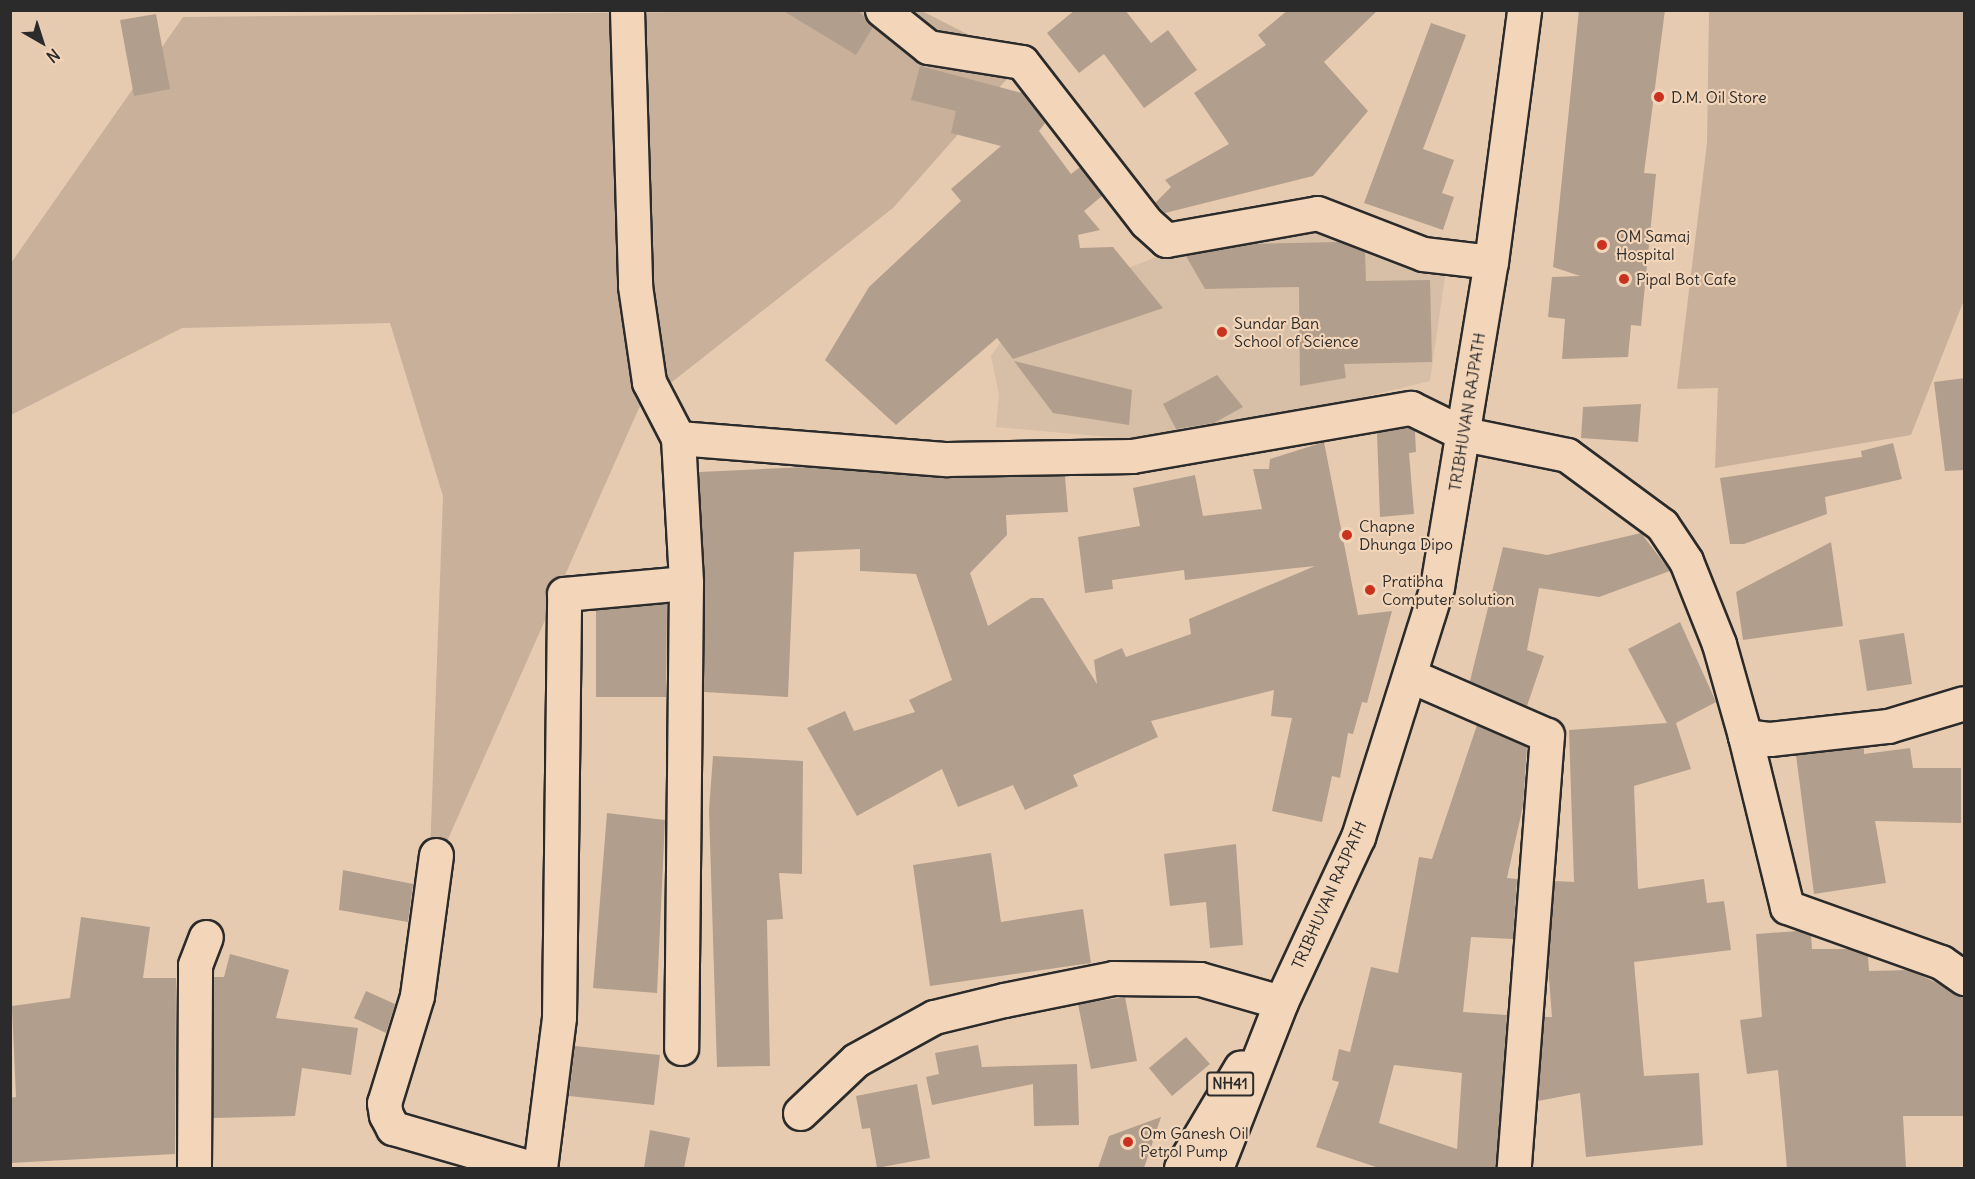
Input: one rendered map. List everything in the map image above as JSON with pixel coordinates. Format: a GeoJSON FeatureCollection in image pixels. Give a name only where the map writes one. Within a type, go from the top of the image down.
{"type":"FeatureCollection","features":[{"type":"Feature","properties":{"kind":"main road"},"geometry":{"type":"LineString","coordinates":[[627,10],[635,286],[649,382],[678,438],[686,584],[681,1048]]}},
{"type":"Feature","properties":{"kind":"main road"},"geometry":{"type":"LineString","coordinates":[[882,10],[928,46],[1022,62],[1146,222],[1166,240],[1317,213],[1423,254],[1491,262]]}},
{"type":"Feature","properties":{"kind":"main road","name":"TRIBHUVAN RAJPATH"},"geometry":{"type":"LineString","coordinates":[[1216,1168],[1281,1002],[1358,837],[1412,676],[1437,587],[1491,262],[1524,10]]}},
{"type":"Feature","properties":{"kind":"main road"},"geometry":{"type":"LineString","coordinates":[[678,438],[947,459],[1132,456],[1411,408],[1464,434],[1567,455],[1662,525],[1686,561],[1719,644],[1745,736],[1787,908],[1941,962],[1965,978]]}},
{"type":"Feature","properties":{"kind":"main road"},"geometry":{"type":"LineString","coordinates":[[540,1168],[559,1017],[564,594],[686,584]]}},
{"type":"Feature","properties":{"kind":"main road"},"geometry":{"type":"LineString","coordinates":[[1412,676],[1547,735],[1514,1168]]}},
{"type":"Feature","properties":{"kind":"main road"},"geometry":{"type":"LineString","coordinates":[[1745,736],[1770,739],[1888,726],[1965,703]]}},
{"type":"Feature","properties":{"kind":"main road"},"geometry":{"type":"LineString","coordinates":[[436,855],[417,996],[384,1103],[386,1115],[393,1128],[532,1168]]}},
{"type":"Feature","properties":{"kind":"main road"},"geometry":{"type":"LineString","coordinates":[[194,1168],[194,975],[206,938]]}},
{"type":"Feature","properties":{"kind":"main road"},"geometry":{"type":"LineString","coordinates":[[800,1113],[856,1060],[934,1017],[1004,1000],[1113,978],[1200,979],[1281,1002]]}},
{"type":"Feature","properties":{"kind":"main road","name":"TRIBHUVAN RAJPATH"},"geometry":{"type":"LineString","coordinates":[[1181,1168],[1281,1002]]}},
{"type":"Feature","properties":{"kind":"shaded area"},"geometry":{"type":"Polygon","coordinates":[[[922,11],[1022,62],[893,208],[639,408],[429,882],[443,496],[390,323],[182,328],[11,415],[11,263],[183,17],[922,11]]]}},
{"type":"Feature","properties":{"kind":"shaded area"},"geometry":{"type":"Polygon","coordinates":[[[1709,11],[1964,11],[1964,300],[1911,435],[1715,468],[1718,388],[1677,389],[1707,143],[1709,11]]]}},
{"type":"Feature","properties":{"kind":"shaded area","name":"Sundar Ban School of Science"},"geometry":{"type":"Polygon","coordinates":[[[1308,232],[1447,263],[1430,381],[1176,443],[996,427],[999,395],[991,356],[1024,308],[1162,255],[1235,237],[1308,232]]]}},
{"type":"Feature","properties":{"kind":"building"},"geometry":{"type":"Polygon","coordinates":[[[782,10],[858,10],[873,27],[856,55],[782,10]]]}},
{"type":"Feature","properties":{"kind":"building"},"geometry":{"type":"Polygon","coordinates":[[[1075,10],[1125,10],[1151,43],[1168,30],[1197,70],[1144,108],[1104,54],[1079,73],[1047,33],[1075,10]]]}},
{"type":"Feature","properties":{"kind":"building"},"geometry":{"type":"Polygon","coordinates":[[[1288,10],[1378,10],[1324,62],[1368,111],[1313,176],[1165,213],[1155,203],[1171,187],[1165,180],[1229,144],[1194,93],[1266,45],[1258,35],[1288,10]]]}},
{"type":"Feature","properties":{"kind":"building"},"geometry":{"type":"Polygon","coordinates":[[[1579,10],[1665,10],[1644,173],[1656,174],[1641,326],[1631,325],[1628,357],[1562,359],[1565,319],[1548,317],[1552,277],[1580,276],[1553,267],[1579,10]]]}},
{"type":"Feature","properties":{"kind":"building"},"geometry":{"type":"Polygon","coordinates":[[[156,14],[170,89],[134,96],[120,20],[156,14]]]}},
{"type":"Feature","properties":{"kind":"building"},"geometry":{"type":"Polygon","coordinates":[[[1431,23],[1466,35],[1423,149],[1454,160],[1442,193],[1454,197],[1443,230],[1364,203],[1431,23]]]}},
{"type":"Feature","properties":{"kind":"building"},"geometry":{"type":"Polygon","coordinates":[[[920,66],[1022,93],[1045,123],[1039,131],[1071,174],[1080,167],[1102,196],[1084,211],[1100,230],[1078,235],[1080,248],[1113,247],[1163,308],[1013,359],[997,338],[896,425],[825,360],[869,287],[961,201],[951,189],[1001,146],[951,133],[956,111],[911,100],[920,66]]]}},
{"type":"Feature","properties":{"kind":"building"},"geometry":{"type":"Polygon","coordinates":[[[1339,242],[1365,252],[1366,281],[1430,280],[1432,362],[1344,364],[1346,378],[1300,386],[1299,287],[1205,289],[1186,256],[1252,244],[1339,242]]]}},
{"type":"Feature","properties":{"kind":"building"},"geometry":{"type":"Polygon","coordinates":[[[1014,361],[1132,390],[1129,425],[1053,413],[1014,361]]]}},
{"type":"Feature","properties":{"kind":"building"},"geometry":{"type":"Polygon","coordinates":[[[1217,375],[1243,407],[1214,423],[1176,429],[1163,404],[1217,375]]]}},
{"type":"Feature","properties":{"kind":"building"},"geometry":{"type":"Polygon","coordinates":[[[1965,378],[1965,470],[1945,471],[1934,382],[1965,378]]]}},
{"type":"Feature","properties":{"kind":"building"},"geometry":{"type":"Polygon","coordinates":[[[1641,404],[1638,442],[1581,438],[1583,407],[1641,404]]]}},
{"type":"Feature","properties":{"kind":"building"},"geometry":{"type":"Polygon","coordinates":[[[1408,428],[1415,431],[1416,452],[1409,453],[1414,514],[1380,517],[1377,433],[1408,428]]]}},
{"type":"Feature","properties":{"kind":"building"},"geometry":{"type":"Polygon","coordinates":[[[1324,442],[1358,615],[1392,611],[1367,703],[1362,702],[1353,734],[1348,733],[1340,778],[1332,776],[1322,822],[1272,811],[1292,718],[1271,716],[1274,690],[1151,721],[1158,737],[1073,775],[1078,786],[1025,810],[1013,785],[958,807],[942,769],[857,816],[807,728],[845,711],[854,731],[915,712],[909,700],[952,680],[916,574],[860,571],[860,549],[794,552],[788,697],[704,692],[699,472],[805,467],[946,478],[1065,476],[1068,512],[1006,515],[1007,535],[970,573],[988,626],[1031,598],[1043,598],[1097,684],[1094,660],[1122,648],[1126,657],[1191,634],[1189,619],[1315,566],[1185,580],[1184,570],[1112,580],[1113,589],[1085,593],[1078,537],[1140,526],[1133,488],[1195,475],[1203,516],[1262,509],[1253,469],[1269,469],[1270,459],[1324,442]]]}},
{"type":"Feature","properties":{"kind":"building"},"geometry":{"type":"Polygon","coordinates":[[[1893,443],[1902,479],[1825,497],[1827,514],[1744,544],[1730,544],[1720,478],[1862,457],[1861,451],[1893,443]]]}},
{"type":"Feature","properties":{"kind":"building"},"geometry":{"type":"Polygon","coordinates":[[[1641,533],[1670,571],[1599,597],[1539,588],[1527,650],[1544,656],[1527,706],[1470,681],[1503,547],[1547,555],[1641,533]]]}},
{"type":"Feature","properties":{"kind":"building"},"geometry":{"type":"Polygon","coordinates":[[[1831,542],[1843,626],[1743,640],[1736,592],[1831,542]]]}},
{"type":"Feature","properties":{"kind":"building"},"geometry":{"type":"Polygon","coordinates":[[[667,604],[666,697],[596,697],[596,610],[667,604]]]}},
{"type":"Feature","properties":{"kind":"building"},"geometry":{"type":"Polygon","coordinates":[[[1680,622],[1716,702],[1676,723],[1691,769],[1634,786],[1638,889],[1704,879],[1707,903],[1724,901],[1731,950],[1634,962],[1644,1076],[1699,1073],[1703,1145],[1586,1157],[1580,1093],[1538,1101],[1544,1017],[1552,1017],[1548,966],[1555,881],[1574,882],[1569,730],[1667,723],[1628,649],[1680,622]]]}},
{"type":"Feature","properties":{"kind":"building"},"geometry":{"type":"Polygon","coordinates":[[[1904,633],[1912,684],[1867,691],[1859,640],[1904,633]]]}},
{"type":"Feature","properties":{"kind":"building"},"geometry":{"type":"Polygon","coordinates":[[[1477,725],[1527,747],[1523,806],[1507,878],[1517,879],[1513,939],[1471,937],[1463,1012],[1507,1015],[1496,1168],[1379,1168],[1316,1147],[1339,1082],[1332,1080],[1339,1049],[1350,1052],[1371,967],[1398,973],[1419,857],[1432,859],[1477,725]],[[1394,1065],[1379,1123],[1457,1149],[1462,1073],[1394,1065]]]}},
{"type":"Feature","properties":{"kind":"building"},"geometry":{"type":"Polygon","coordinates":[[[1864,748],[1864,754],[1910,748],[1913,768],[1961,768],[1961,823],[1875,821],[1886,883],[1814,894],[1796,755],[1864,748]]]}},
{"type":"Feature","properties":{"kind":"building"},"geometry":{"type":"Polygon","coordinates":[[[713,756],[803,761],[802,874],[779,873],[783,919],[767,920],[770,1066],[717,1067],[709,810],[713,756]]]}},
{"type":"Feature","properties":{"kind":"building"},"geometry":{"type":"Polygon","coordinates":[[[607,813],[665,820],[657,993],[593,988],[607,813]]]}},
{"type":"Feature","properties":{"kind":"building"},"geometry":{"type":"Polygon","coordinates":[[[1236,844],[1243,945],[1210,948],[1206,902],[1170,906],[1164,854],[1236,844]]]}},
{"type":"Feature","properties":{"kind":"building"},"geometry":{"type":"Polygon","coordinates":[[[991,853],[1001,922],[1083,909],[1091,963],[930,986],[913,865],[991,853]]]}},
{"type":"Feature","properties":{"kind":"building"},"geometry":{"type":"Polygon","coordinates":[[[343,870],[413,884],[408,922],[339,910],[343,870]]]}},
{"type":"Feature","properties":{"kind":"building"},"geometry":{"type":"Polygon","coordinates":[[[81,917],[150,927],[143,978],[176,978],[175,1154],[10,1163],[10,1098],[16,1097],[12,1006],[70,998],[81,917]]]}},
{"type":"Feature","properties":{"kind":"building"},"geometry":{"type":"Polygon","coordinates":[[[1798,931],[1811,935],[1812,949],[1849,949],[1868,956],[1869,971],[1909,970],[1965,996],[1965,1116],[1903,1116],[1906,1168],[1787,1168],[1778,1070],[1747,1074],[1740,1020],[1762,1017],[1756,934],[1798,931]]]}},
{"type":"Feature","properties":{"kind":"building"},"geometry":{"type":"Polygon","coordinates":[[[230,954],[289,970],[276,1018],[358,1028],[351,1075],[302,1068],[295,1116],[213,1118],[214,977],[224,977],[230,954]]]}},
{"type":"Feature","properties":{"kind":"building"},"geometry":{"type":"Polygon","coordinates":[[[366,991],[395,1004],[386,1033],[354,1018],[366,991]]]}},
{"type":"Feature","properties":{"kind":"building"},"geometry":{"type":"Polygon","coordinates":[[[1125,997],[1137,1061],[1091,1069],[1078,1004],[1125,997]]]}},
{"type":"Feature","properties":{"kind":"building"},"geometry":{"type":"Polygon","coordinates":[[[1186,1037],[1210,1064],[1172,1096],[1149,1068],[1186,1037]]]}},
{"type":"Feature","properties":{"kind":"building"},"geometry":{"type":"Polygon","coordinates":[[[978,1045],[982,1067],[1077,1064],[1079,1125],[1034,1126],[1033,1084],[932,1105],[926,1077],[939,1074],[935,1053],[978,1045]]]}},
{"type":"Feature","properties":{"kind":"building"},"geometry":{"type":"Polygon","coordinates":[[[575,1046],[660,1055],[654,1105],[569,1096],[575,1046]]]}},
{"type":"Feature","properties":{"kind":"building"},"geometry":{"type":"Polygon","coordinates":[[[917,1084],[930,1158],[877,1168],[870,1128],[862,1129],[856,1096],[917,1084]]]}},
{"type":"Feature","properties":{"kind":"building"},"geometry":{"type":"Polygon","coordinates":[[[1161,1117],[1144,1168],[1098,1168],[1109,1136],[1161,1117]]]}},
{"type":"Feature","properties":{"kind":"building"},"geometry":{"type":"Polygon","coordinates":[[[650,1130],[690,1138],[684,1168],[644,1168],[650,1130]]]}},
{"type":"Feature","properties":{"kind":"place","name":"D.M. Oil Store"},"geometry":{"type":"Point","coordinates":[1659,97]}},
{"type":"Feature","properties":{"kind":"place","name":"OM Samaj Hospital"},"geometry":{"type":"Point","coordinates":[1602,245]}},
{"type":"Feature","properties":{"kind":"place","name":"Pipal Bot Cafe"},"geometry":{"type":"Point","coordinates":[1624,279]}},
{"type":"Feature","properties":{"kind":"place","name":"Sundar Ban School of Science"},"geometry":{"type":"Point","coordinates":[1222,332]}},
{"type":"Feature","properties":{"kind":"place","name":"Chapne Dhunga Dipo"},"geometry":{"type":"Point","coordinates":[1347,535]}},
{"type":"Feature","properties":{"kind":"place","name":"Pratibha Computer solution"},"geometry":{"type":"Point","coordinates":[1370,590]}},
{"type":"Feature","properties":{"kind":"place","name":"Om Ganesh Oil Petrol Pump"},"geometry":{"type":"Point","coordinates":[1128,1142]}}]}
